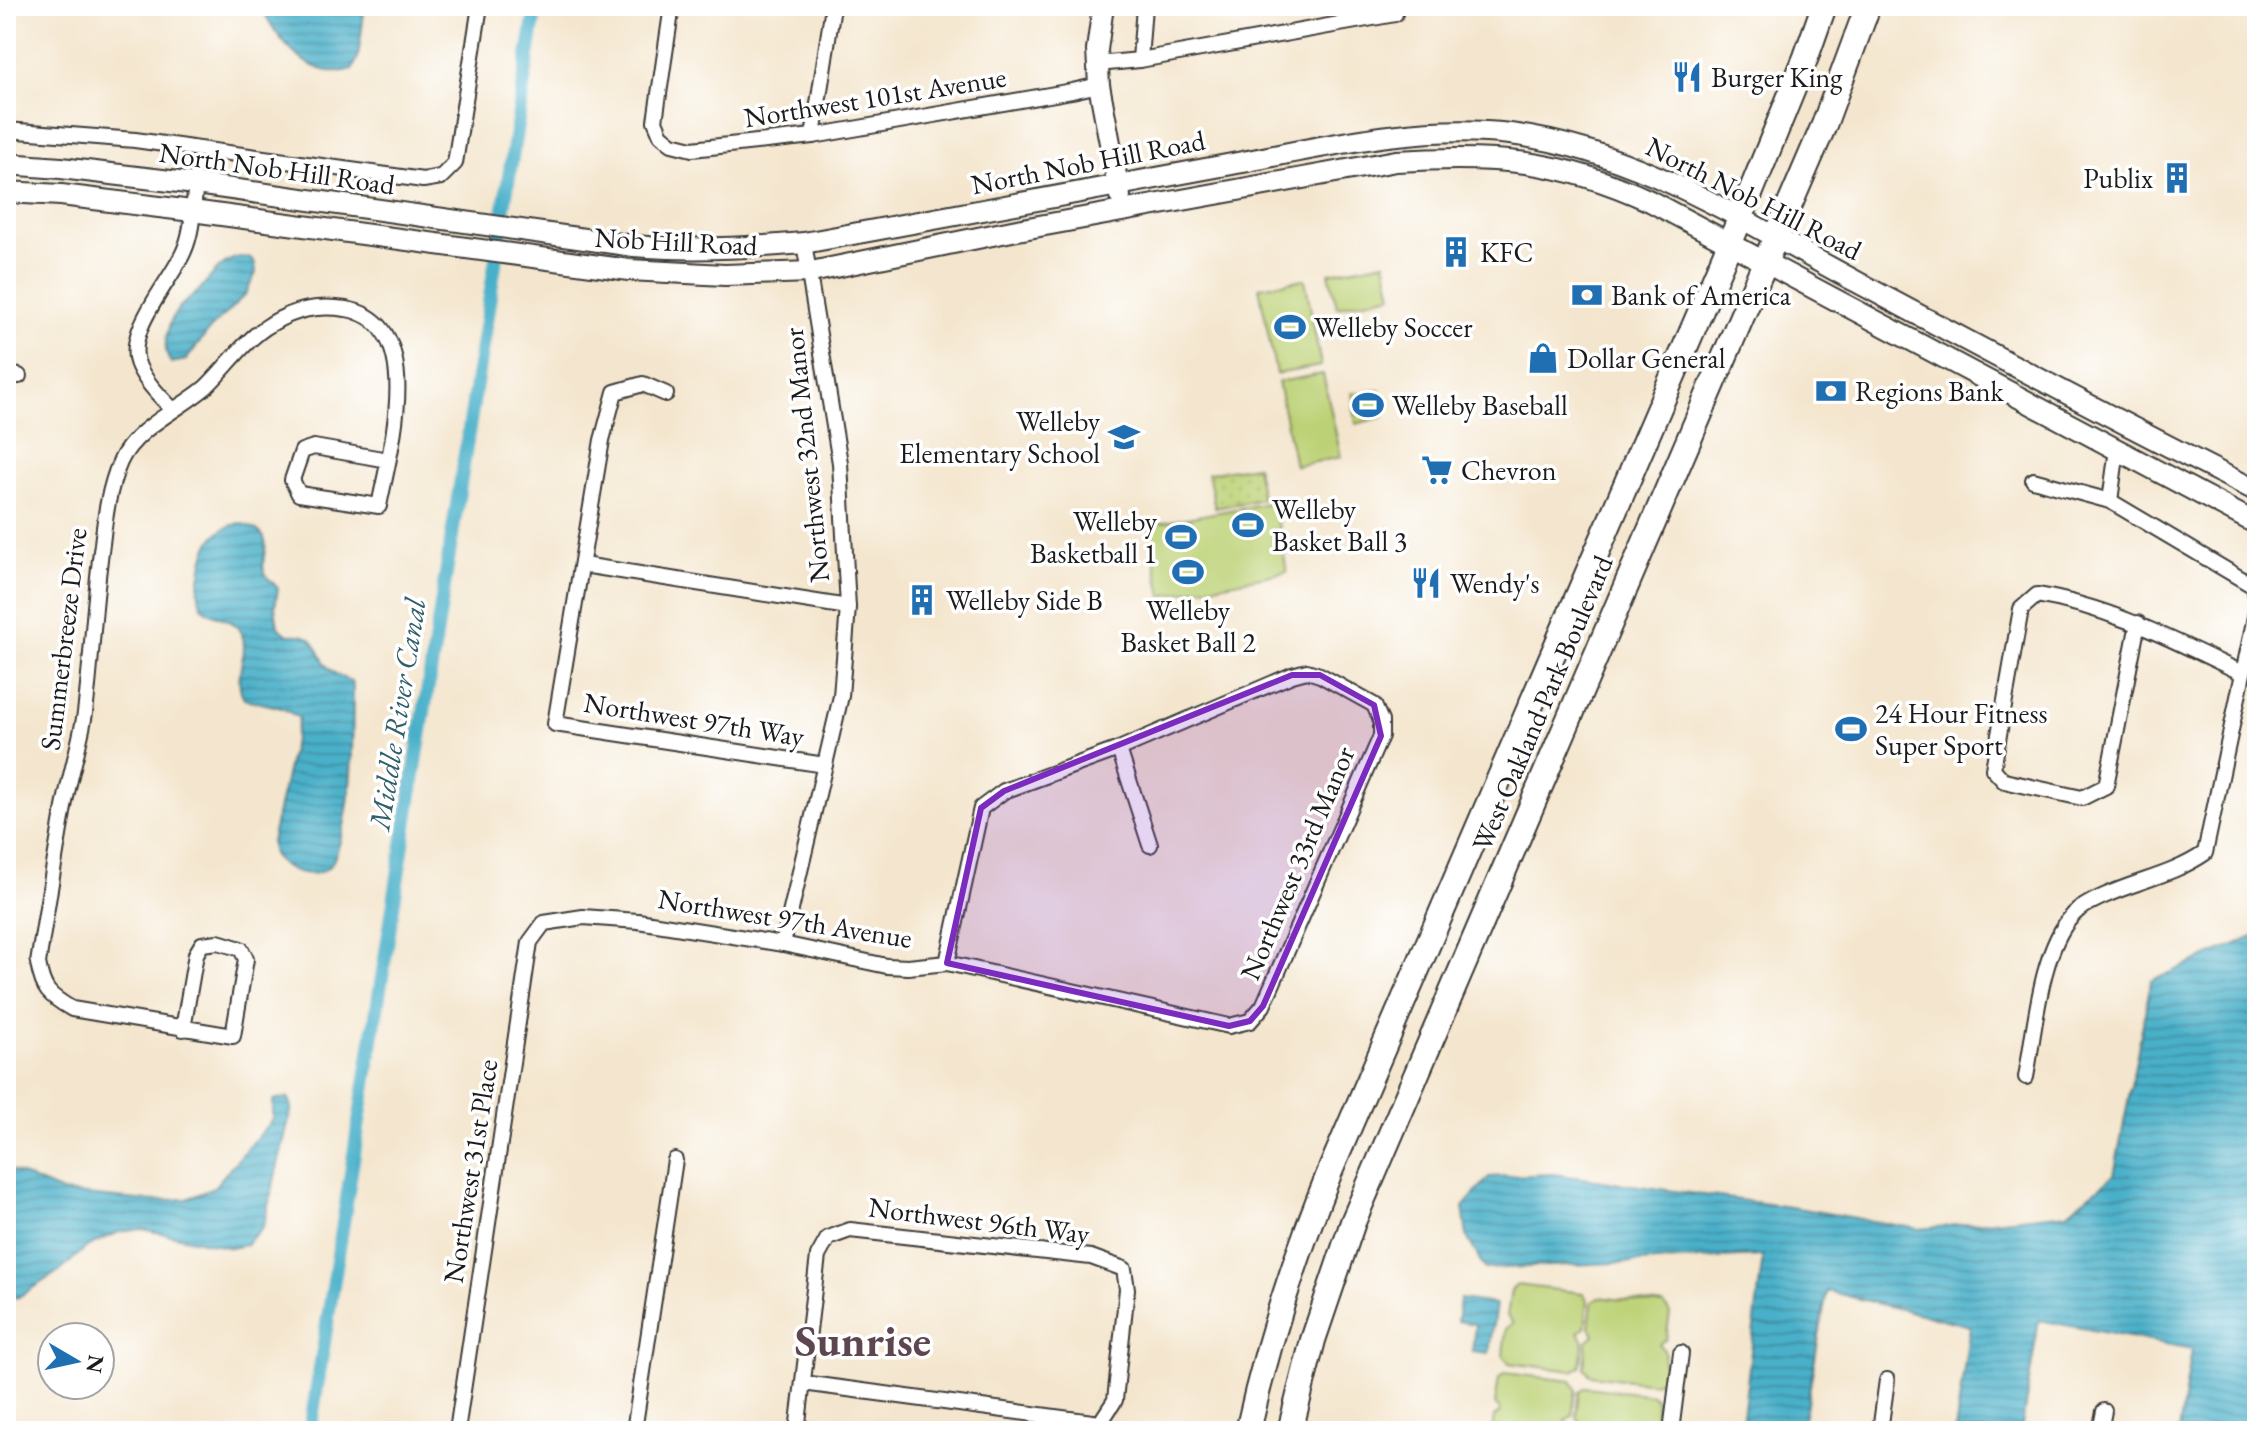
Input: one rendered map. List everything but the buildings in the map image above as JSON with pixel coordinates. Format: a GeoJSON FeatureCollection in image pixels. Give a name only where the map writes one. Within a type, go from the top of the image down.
{"type":"FeatureCollection","features":[{"type":"Feature","properties":{"kind":"main road"},"geometry":{"type":"LineString","coordinates":[[1103,6],[1098,74],[1122,211]]}},
{"type":"Feature","properties":{"kind":"main road","name":"West Oakland Park Boulevard"},"geometry":{"type":"LineString","coordinates":[[1248,1431],[1282,1300],[1325,1183],[1730,243],[1824,6]]}},
{"type":"Feature","properties":{"kind":"main road"},"geometry":{"type":"LineString","coordinates":[[1854,6],[1852,17],[1858,35]]}},
{"type":"Feature","properties":{"kind":"main road","name":"West Oakland Park Boulevard"},"geometry":{"type":"LineString","coordinates":[[1290,1431],[1313,1340],[1353,1222],[1766,262],[1824,125],[1868,6]]}},
{"type":"Feature","properties":{"kind":"main road","name":"North Nob Hill Road"},"geometry":{"type":"LineString","coordinates":[[804,243],[1360,141],[1463,131],[1542,139],[1616,159],[1710,201],[2102,413],[2257,491]]}},
{"type":"Feature","properties":{"kind":"main road","name":"North Nob Hill Road"},"geometry":{"type":"LineString","coordinates":[[811,272],[1396,161],[1461,157],[1500,158],[1538,164],[1610,183],[1730,243],[2257,524]]}},
{"type":"Feature","properties":{"kind":"main road","name":"North Nob Hill Road"},"geometry":{"type":"LineString","coordinates":[[6,164],[196,184],[539,234]]}},
{"type":"Feature","properties":{"kind":"main road","name":"North Nob Hill Road"},"geometry":{"type":"LineString","coordinates":[[6,192],[61,195],[192,211],[538,258]]}},
{"type":"Feature","properties":{"kind":"main road","name":"Nob Hill Road"},"geometry":{"type":"LineString","coordinates":[[539,234],[676,250],[729,250],[804,243]]}},
{"type":"Feature","properties":{"kind":"main road","name":"Nob Hill Road"},"geometry":{"type":"LineString","coordinates":[[538,258],[674,274],[811,272]]}},
{"type":"Feature","properties":{"kind":"street"},"geometry":{"type":"LineString","coordinates":[[6,130],[135,140],[423,180],[441,177],[455,163],[480,6]]}},
{"type":"Feature","properties":{"kind":"street","name":"Northwest 101st Avenue"},"geometry":{"type":"LineString","coordinates":[[672,6],[655,121],[661,135],[672,144],[692,149],[813,136],[1072,91],[1098,74],[1140,60],[1395,10]]}},
{"type":"Feature","properties":{"kind":"street"},"geometry":{"type":"LineString","coordinates":[[813,136],[833,6]]}},
{"type":"Feature","properties":{"kind":"street"},"geometry":{"type":"LineString","coordinates":[[1140,60],[1144,6]]}},
{"type":"Feature","properties":{"kind":"street"},"geometry":{"type":"LineString","coordinates":[[173,410],[137,364],[136,347],[140,325],[185,249],[196,184]]}},
{"type":"Feature","properties":{"kind":"street","name":"Northwest 32nd Manor"},"geometry":{"type":"LineString","coordinates":[[783,944],[841,696],[848,607],[840,463],[804,243]]}},
{"type":"Feature","properties":{"kind":"street","name":"Summerbreeze Drive"},"geometry":{"type":"LineString","coordinates":[[183,1029],[196,954],[202,944],[218,942],[241,949],[246,959],[233,1036],[183,1029],[72,1009],[43,987],[38,963],[65,801],[84,715],[107,509],[121,460],[139,437],[206,386],[236,352],[270,324],[304,309],[324,306],[357,311],[381,328],[395,354],[397,412],[388,460],[379,506],[299,494],[292,480],[302,451],[314,447],[388,460]]}},
{"type":"Feature","properties":{"kind":"street"},"geometry":{"type":"LineString","coordinates":[[666,394],[643,384],[615,392],[602,440],[583,565],[848,607]]}},
{"type":"Feature","properties":{"kind":"street"},"geometry":{"type":"LineString","coordinates":[[2110,501],[2117,449]]}},
{"type":"Feature","properties":{"kind":"street"},"geometry":{"type":"LineString","coordinates":[[2026,1077],[2049,955],[2059,934],[2075,913],[2105,896],[2183,868],[2205,853],[2256,612],[2255,587],[2110,501],[2033,480]]}},
{"type":"Feature","properties":{"kind":"street","name":"Northwest 97th Way"},"geometry":{"type":"LineString","coordinates":[[583,565],[555,724],[825,765]]}},
{"type":"Feature","properties":{"kind":"street"},"geometry":{"type":"LineString","coordinates":[[2138,623],[2106,786],[2082,798],[2004,781],[1993,769],[2021,609],[2037,595],[2093,607],[2138,623],[2242,673]]}},
{"type":"Feature","properties":{"kind":"street","name":"Northwest 33rd Manor"},"geometry":{"type":"LineString","coordinates":[[1119,749],[1307,671],[1374,705],[1381,721],[1381,736],[1263,1006],[1250,1021]]}},
{"type":"Feature","properties":{"kind":"street"},"geometry":{"type":"LineString","coordinates":[[947,963],[981,808],[1004,791],[1119,749],[1150,845]]}},
{"type":"Feature","properties":{"kind":"street","name":"Northwest 97th Avenue"},"geometry":{"type":"LineString","coordinates":[[544,923],[583,917],[638,921],[783,944],[887,966],[947,963],[1229,1026],[1250,1021]]}},
{"type":"Feature","properties":{"kind":"street","name":"Northwest 31st Place"},"geometry":{"type":"LineString","coordinates":[[457,1431],[530,942],[544,923]]}},
{"type":"Feature","properties":{"kind":"street"},"geometry":{"type":"LineString","coordinates":[[634,1431],[675,1160]]}},
{"type":"Feature","properties":{"kind":"street","name":"Northwest 96th Way"},"geometry":{"type":"LineString","coordinates":[[850,1230],[1091,1257],[1124,1269],[1127,1289],[1115,1400],[1100,1423],[803,1383],[818,1256],[828,1238],[850,1230]]}},
{"type":"Feature","properties":{"kind":"street"},"geometry":{"type":"LineString","coordinates":[[1671,1431],[1681,1353]]}},
{"type":"Feature","properties":{"kind":"street"},"geometry":{"type":"LineString","coordinates":[[1880,1431],[1887,1380]]}},
{"type":"Feature","properties":{"kind":"street"},"geometry":{"type":"LineString","coordinates":[[797,1431],[803,1383]]}},
{"type":"Feature","properties":{"kind":"street"},"geometry":{"type":"LineString","coordinates":[[2100,1431],[2104,1411]]}},
{"type":"Feature","properties":{"kind":"highlighted area"},"geometry":{"type":"Polygon","coordinates":[[[1292,675],[1320,675],[1374,705],[1381,736],[1263,1006],[1250,1021],[1229,1026],[947,963],[981,808],[1004,791],[1292,675]]]}},
{"type":"Feature","properties":{"kind":"green space","name":"Welleby Soccer"},"geometry":{"type":"Polygon","coordinates":[[[1385,262],[1392,295],[1337,307],[1329,273],[1385,262]]]}},
{"type":"Feature","properties":{"kind":"green space","name":"Welleby Soccer"},"geometry":{"type":"Polygon","coordinates":[[[1305,279],[1321,366],[1276,374],[1259,287],[1305,279]]]}},
{"type":"Feature","properties":{"kind":"green space","name":"Welleby Soccer"},"geometry":{"type":"Polygon","coordinates":[[[1323,374],[1341,457],[1295,466],[1278,382],[1323,374]]]}},
{"type":"Feature","properties":{"kind":"green space","name":"Welleby Baseball"},"geometry":{"type":"Polygon","coordinates":[[[1380,390],[1383,417],[1356,424],[1352,393],[1380,390]]]}},
{"type":"Feature","properties":{"kind":"green space"},"geometry":{"type":"Polygon","coordinates":[[[1256,466],[1262,499],[1215,508],[1208,473],[1256,466]]]}},
{"type":"Feature","properties":{"kind":"green space"},"geometry":{"type":"Polygon","coordinates":[[[1274,502],[1287,572],[1162,596],[1148,525],[1274,502]]]}},
{"type":"Feature","properties":{"kind":"green space"},"geometry":{"type":"Polygon","coordinates":[[[1517,1285],[1583,1293],[1588,1301],[1585,1328],[1578,1332],[1584,1341],[1580,1367],[1573,1371],[1509,1363],[1503,1355],[1506,1329],[1513,1323],[1507,1316],[1511,1290],[1517,1285]]]}},
{"type":"Feature","properties":{"kind":"green space"},"geometry":{"type":"Polygon","coordinates":[[[1599,1297],[1664,1305],[1670,1313],[1666,1339],[1659,1344],[1665,1352],[1661,1379],[1654,1383],[1590,1375],[1584,1367],[1587,1341],[1594,1335],[1589,1327],[1592,1302],[1599,1297]]]}},
{"type":"Feature","properties":{"kind":"green space"},"geometry":{"type":"Polygon","coordinates":[[[1505,1373],[1571,1381],[1576,1389],[1572,1416],[1565,1420],[1571,1431],[1492,1431],[1494,1417],[1501,1411],[1495,1404],[1499,1378],[1505,1373]]]}},
{"type":"Feature","properties":{"kind":"green space"},"geometry":{"type":"Polygon","coordinates":[[[1586,1387],[1652,1395],[1657,1402],[1653,1429],[1575,1431],[1582,1425],[1576,1417],[1579,1391],[1586,1387]]]}},
{"type":"Feature","properties":{"kind":"water"},"geometry":{"type":"Polygon","coordinates":[[[261,6],[365,6],[358,57],[353,69],[322,70],[297,56],[276,32],[261,6]]]}},
{"type":"Feature","properties":{"kind":"water"},"geometry":{"type":"Polygon","coordinates":[[[240,257],[249,258],[255,263],[256,273],[245,295],[210,329],[186,360],[171,363],[166,350],[167,336],[178,309],[222,265],[240,257]]]}},
{"type":"Feature","properties":{"kind":"water"},"geometry":{"type":"Polygon","coordinates":[[[239,523],[253,528],[265,539],[263,567],[278,589],[275,607],[278,627],[288,635],[309,638],[327,666],[351,681],[353,687],[351,774],[346,818],[334,859],[329,867],[313,874],[286,867],[273,854],[271,842],[299,718],[282,708],[244,699],[239,681],[244,648],[241,632],[232,623],[204,609],[200,600],[203,563],[211,540],[222,530],[239,523]]]}},
{"type":"Feature","properties":{"kind":"water"},"geometry":{"type":"Polygon","coordinates":[[[2257,935],[2257,1431],[2179,1431],[2192,1349],[2039,1320],[2021,1431],[1955,1431],[1970,1326],[1827,1291],[1802,1431],[1741,1431],[1763,1256],[1485,1269],[1467,1237],[1463,1207],[1489,1177],[1553,1174],[1797,1208],[1919,1229],[2067,1213],[2114,1175],[2151,981],[2257,935]]]}},
{"type":"Feature","properties":{"kind":"water"},"geometry":{"type":"Polygon","coordinates":[[[288,1098],[292,1107],[263,1227],[245,1245],[231,1248],[142,1229],[119,1232],[88,1246],[61,1270],[17,1298],[6,1295],[12,1253],[6,1248],[6,1168],[64,1193],[149,1201],[187,1199],[213,1188],[273,1119],[273,1100],[288,1098]]]}},
{"type":"Feature","properties":{"kind":"water"},"geometry":{"type":"Polygon","coordinates":[[[1460,1299],[1496,1304],[1489,1353],[1472,1351],[1475,1324],[1457,1321],[1460,1299]]]}},
{"type":"Feature","properties":{"kind":"waterway","name":"Middle River Canal"},"geometry":{"type":"LineString","coordinates":[[310,1431],[536,6]]}},
{"type":"Feature","properties":{"kind":"place","name":"Burger King"},"geometry":{"type":"Point","coordinates":[1687,77]}},
{"type":"Feature","properties":{"kind":"place","name":"Publix"},"geometry":{"type":"Point","coordinates":[2177,178]}},
{"type":"Feature","properties":{"kind":"place","name":"KFC"},"geometry":{"type":"Point","coordinates":[1456,252]}},
{"type":"Feature","properties":{"kind":"place","name":"Bank of America"},"geometry":{"type":"Point","coordinates":[1587,295]}},
{"type":"Feature","properties":{"kind":"place","name":"Welleby Soccer"},"geometry":{"type":"Point","coordinates":[1290,327]}},
{"type":"Feature","properties":{"kind":"place","name":"Dollar General"},"geometry":{"type":"Point","coordinates":[1543,358]}},
{"type":"Feature","properties":{"kind":"place","name":"Regions Bank"},"geometry":{"type":"Point","coordinates":[1831,391]}},
{"type":"Feature","properties":{"kind":"place","name":"Welleby Baseball"},"geometry":{"type":"Point","coordinates":[1368,405]}},
{"type":"Feature","properties":{"kind":"place","name":"Welleby Elementary School"},"geometry":{"type":"Point","coordinates":[1124,437]}},
{"type":"Feature","properties":{"kind":"place","name":"Chevron"},"geometry":{"type":"Point","coordinates":[1437,470]}},
{"type":"Feature","properties":{"kind":"place","name":"Welleby Basket Ball 3"},"geometry":{"type":"Point","coordinates":[1248,525]}},
{"type":"Feature","properties":{"kind":"place","name":"Welleby Basketball 1"},"geometry":{"type":"Point","coordinates":[1181,537]}},
{"type":"Feature","properties":{"kind":"place","name":"Welleby Basket Ball 2"},"geometry":{"type":"Point","coordinates":[1188,572]}},
{"type":"Feature","properties":{"kind":"place","name":"Wendy's"},"geometry":{"type":"Point","coordinates":[1426,583]}},
{"type":"Feature","properties":{"kind":"place","name":"Welleby Side B"},"geometry":{"type":"Point","coordinates":[922,600]}},
{"type":"Feature","properties":{"kind":"place","name":"24 Hour Fitness Super Sport"},"geometry":{"type":"Point","coordinates":[1851,729]}},
{"type":"Feature","properties":{"kind":"district","name":"Sunrise"},"geometry":{"type":"Point","coordinates":[863,1340]}}]}
